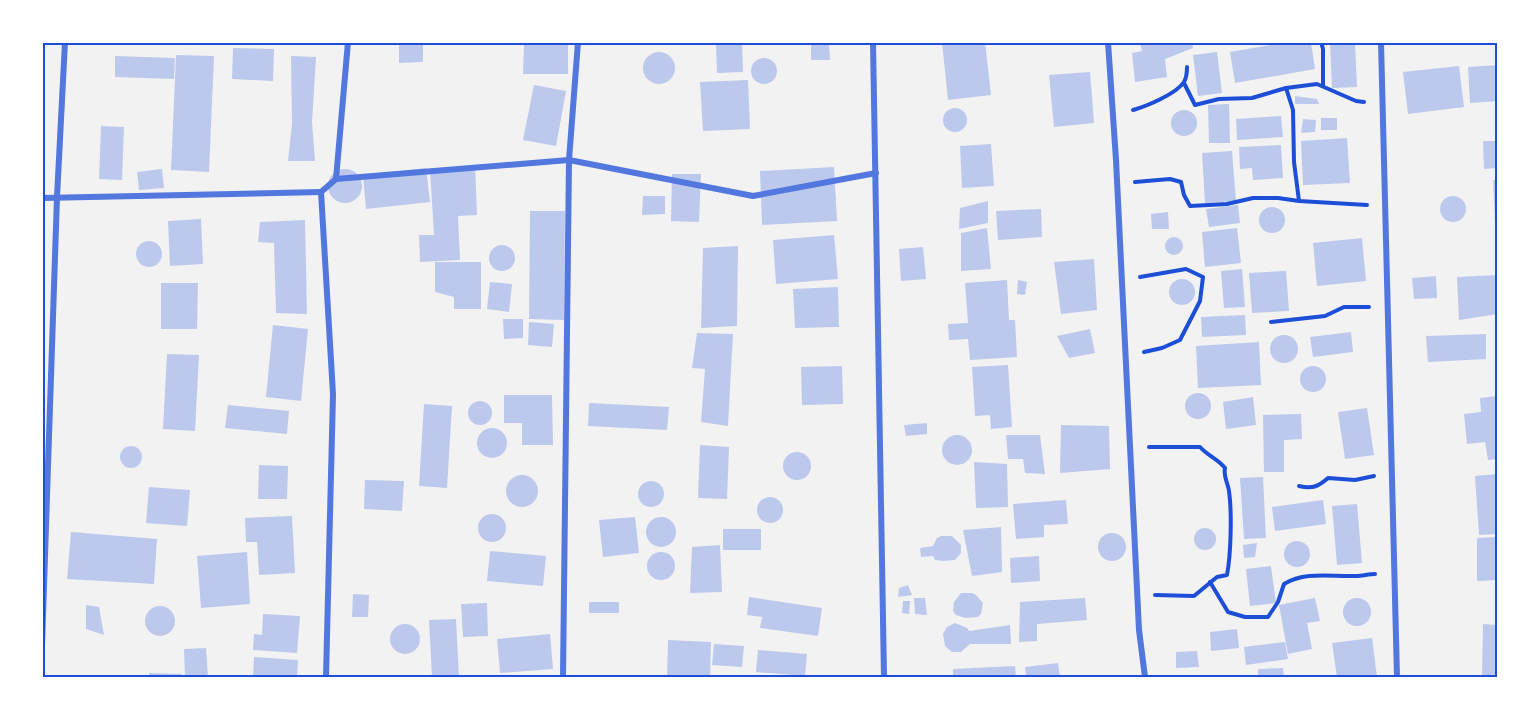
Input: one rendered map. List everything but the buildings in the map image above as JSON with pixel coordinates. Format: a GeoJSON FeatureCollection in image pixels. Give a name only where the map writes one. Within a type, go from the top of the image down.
{"type":"FeatureCollection","features":[{"type":"Feature","properties":{"kind":"street"},"geometry":{"type":"LineString","coordinates":[[42,646],[57,197],[65,42]]}},
{"type":"Feature","properties":{"kind":"street"},"geometry":{"type":"LineString","coordinates":[[336,179],[348,42]]}},
{"type":"Feature","properties":{"kind":"street"},"geometry":{"type":"LineString","coordinates":[[563,677],[569,160],[578,42]]}},
{"type":"Feature","properties":{"kind":"street"},"geometry":{"type":"LineString","coordinates":[[873,42],[884,677]]}},
{"type":"Feature","properties":{"kind":"street"},"geometry":{"type":"LineString","coordinates":[[1107,42],[1118,188],[1139,630],[1145,677]]}},
{"type":"Feature","properties":{"kind":"street"},"geometry":{"type":"LineString","coordinates":[[1381,42],[1397,677]]}},
{"type":"Feature","properties":{"kind":"street"},"geometry":{"type":"LineString","coordinates":[[42,198],[321,192],[336,179],[569,160],[753,196],[876,173]]}},
{"type":"Feature","properties":{"kind":"street"},"geometry":{"type":"LineString","coordinates":[[321,192],[333,394],[326,677]]}},
{"type":"Feature","properties":{"kind":"path"},"geometry":{"type":"LineString","coordinates":[[1321,42],[1323,86]]}},
{"type":"Feature","properties":{"kind":"path"},"geometry":{"type":"LineString","coordinates":[[1113,119],[1130,110],[1146,106],[1172,92],[1184,83],[1187,68]]}},
{"type":"Feature","properties":{"kind":"path"},"geometry":{"type":"LineString","coordinates":[[1184,83],[1195,105],[1220,99],[1252,98],[1286,88],[1317,84],[1344,95]]}},
{"type":"Feature","properties":{"kind":"path"},"geometry":{"type":"LineString","coordinates":[[1286,88],[1293,110],[1293,152],[1299,201]]}},
{"type":"Feature","properties":{"kind":"path"},"geometry":{"type":"LineString","coordinates":[[1118,188],[1136,182],[1170,179],[1181,183],[1190,206],[1227,204],[1253,198],[1278,198],[1376,205],[1385,209]]}},
{"type":"Feature","properties":{"kind":"path"},"geometry":{"type":"LineString","coordinates":[[1122,282],[1186,269],[1203,277],[1200,301],[1180,340],[1147,352],[1126,350]]}},
{"type":"Feature","properties":{"kind":"path"},"geometry":{"type":"LineString","coordinates":[[1271,322],[1325,316],[1344,307],[1388,307]]}},
{"type":"Feature","properties":{"kind":"path"},"geometry":{"type":"LineString","coordinates":[[1130,445],[1200,447],[1210,457],[1219,460],[1225,468],[1224,473],[1229,491],[1227,574],[1217,577],[1194,596],[1138,596]]}},
{"type":"Feature","properties":{"kind":"path"},"geometry":{"type":"LineString","coordinates":[[1299,486],[1317,487],[1328,478],[1355,480],[1380,474],[1392,478]]}},
{"type":"Feature","properties":{"kind":"path"},"geometry":{"type":"LineString","coordinates":[[1210,582],[1228,612],[1245,617],[1268,617],[1278,602],[1284,584],[1293,579],[1309,575],[1354,576],[1394,573]]}}]}
